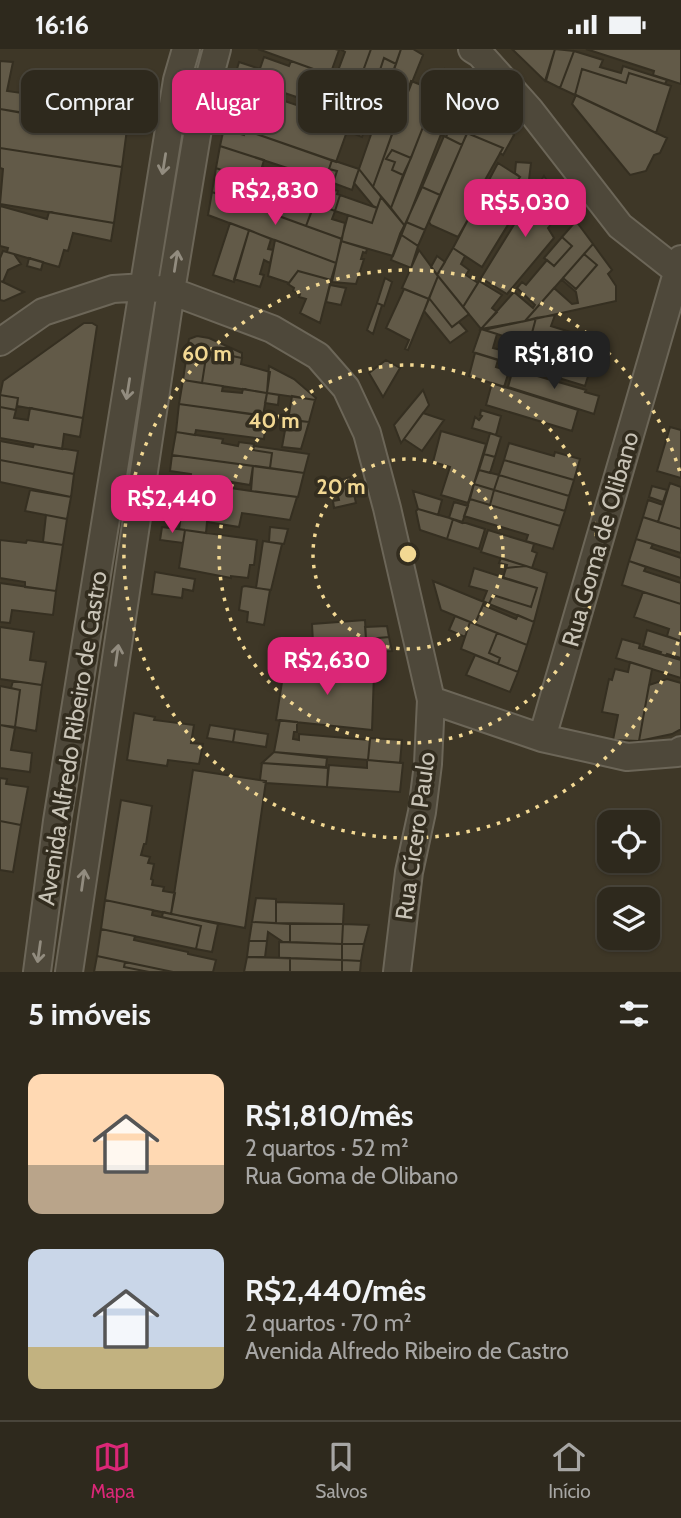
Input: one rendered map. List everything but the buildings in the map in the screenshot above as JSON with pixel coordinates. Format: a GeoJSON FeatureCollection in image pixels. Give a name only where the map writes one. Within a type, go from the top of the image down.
{"type":"FeatureCollection","features":[{"type":"Feature","properties":{"kind":"street","name":"Avenida Alfredo Ribeiro de Castro"},"geometry":{"type":"LineString","coordinates":[[69,972],[158,289],[177,80],[186,49]]}},
{"type":"Feature","properties":{"kind":"street","name":"Avenida Alfredo Ribeiro de Castro"},"geometry":{"type":"LineString","coordinates":[[37,972],[57,821],[158,289],[217,49]]}},
{"type":"Feature","properties":{"kind":"street"},"geometry":{"type":"LineString","coordinates":[[472,49],[480,54],[530,110],[620,226],[680,269]]}},
{"type":"Feature","properties":{"kind":"street","name":"Rua Goma de Olibano"},"geometry":{"type":"LineString","coordinates":[[542,738],[680,269]]}},
{"type":"Feature","properties":{"kind":"street"},"geometry":{"type":"LineString","coordinates":[[0,342],[43,312],[113,289],[158,289]]}},
{"type":"Feature","properties":{"kind":"street","name":"Rua Cícero Paulo"},"geometry":{"type":"LineString","coordinates":[[158,289],[272,329],[318,356],[346,389],[367,433],[431,699],[428,764],[422,812],[408,872],[397,972]]}},
{"type":"Feature","properties":{"kind":"street"},"geometry":{"type":"LineString","coordinates":[[431,699],[542,738],[627,757],[677,753],[681,750]]}}]}
